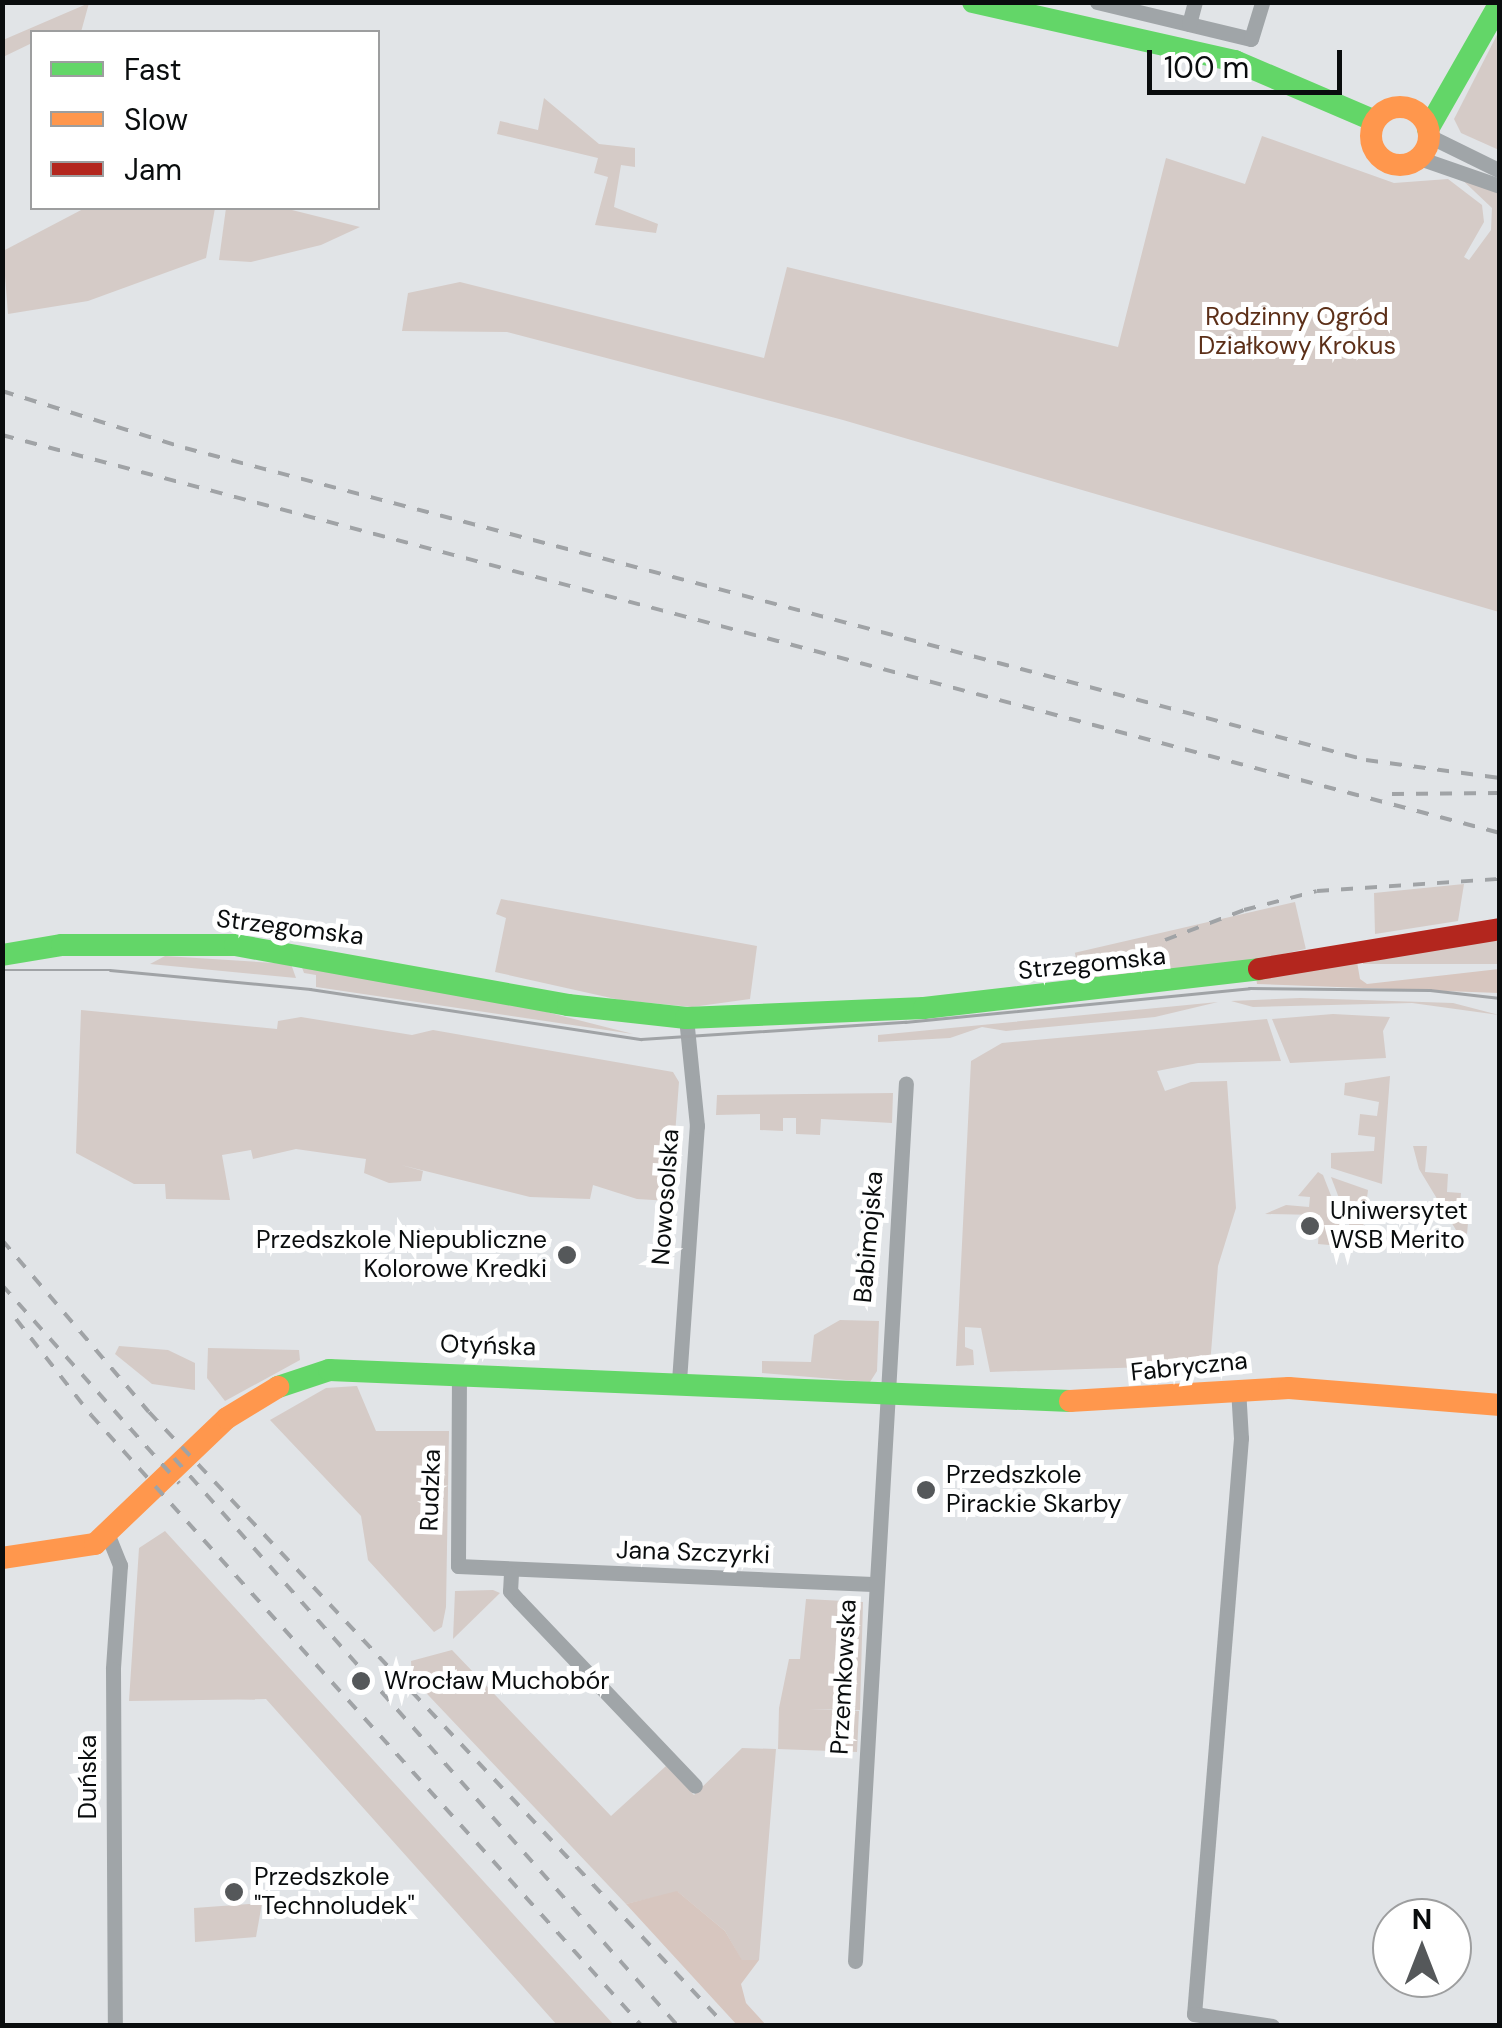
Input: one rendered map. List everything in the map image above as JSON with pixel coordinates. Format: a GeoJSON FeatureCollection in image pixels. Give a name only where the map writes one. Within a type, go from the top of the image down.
{"type":"FeatureCollection","features":[{"type":"Feature","properties":{"kind":"street"},"geometry":{"type":"LineString","coordinates":[[973,2],[1235,61],[1375,120]]}},
{"type":"Feature","properties":{"kind":"street"},"geometry":{"type":"LineString","coordinates":[[1097,2],[1251,39],[1262,2]]}},
{"type":"Feature","properties":{"kind":"street"},"geometry":{"type":"LineString","coordinates":[[1189,24],[1194,2]]}},
{"type":"Feature","properties":{"kind":"street"},"geometry":{"type":"LineString","coordinates":[[1419,158],[1454,74],[1500,3]]}},
{"type":"Feature","properties":{"kind":"street"},"geometry":{"type":"LineString","coordinates":[[1454,74],[1406,108],[1389,109],[1375,120],[1371,138],[1378,154],[1402,164],[1419,158],[1500,186]]}},
{"type":"Feature","properties":{"kind":"street"},"geometry":{"type":"LineString","coordinates":[[1406,108],[1429,132],[1500,171]]}},
{"type":"Feature","properties":{"kind":"street","name":"Strzegomska"},"geometry":{"type":"LineString","coordinates":[[2,940],[278,950],[568,1005],[686,1018],[924,1008],[1188,981],[1500,929]]}},
{"type":"Feature","properties":{"kind":"street","name":"Strzegomska"},"geometry":{"type":"LineString","coordinates":[[2,955],[62,944]]}},
{"type":"Feature","properties":{"kind":"street","name":"Nowosolska"},"geometry":{"type":"LineString","coordinates":[[679,1381],[697,1126],[686,1018]]}},
{"type":"Feature","properties":{"kind":"street","name":"Babimojska"},"geometry":{"type":"LineString","coordinates":[[884,1396],[906,1083]]}},
{"type":"Feature","properties":{"kind":"street","name":"Otyńska"},"geometry":{"type":"LineString","coordinates":[[107,1534],[134,1503],[228,1418],[290,1381],[330,1370],[679,1381],[884,1396]]}},
{"type":"Feature","properties":{"kind":"street","name":"Rudzka"},"geometry":{"type":"LineString","coordinates":[[459,1372],[455,1560],[467,1569],[511,1572]]}},
{"type":"Feature","properties":{"kind":"street"},"geometry":{"type":"LineString","coordinates":[[1238,1388],[1242,1438],[1194,2014],[1272,2026]]}},
{"type":"Feature","properties":{"kind":"street","name":"Fabryczna"},"geometry":{"type":"LineString","coordinates":[[884,1396],[1086,1403],[1238,1388],[1500,1406]]}},
{"type":"Feature","properties":{"kind":"street","name":"Przemkowska"},"geometry":{"type":"LineString","coordinates":[[855,1961],[884,1396]]}},
{"type":"Feature","properties":{"kind":"street"},"geometry":{"type":"LineString","coordinates":[[2,1558],[95,1544],[107,1534]]}},
{"type":"Feature","properties":{"kind":"street","name":"Duńska"},"geometry":{"type":"LineString","coordinates":[[107,1534],[120,1565],[112,1669],[115,2026]]}},
{"type":"Feature","properties":{"kind":"street"},"geometry":{"type":"LineString","coordinates":[[511,1572],[510,1591],[695,1786]]}},
{"type":"Feature","properties":{"kind":"street","name":"Jana Szczyrki"},"geometry":{"type":"LineString","coordinates":[[511,1572],[874,1584]]}},
{"type":"Feature","properties":{"kind":"green space"},"geometry":{"type":"Polygon","coordinates":[[[89,3],[82,30],[30,30],[30,44],[3,57],[3,40],[89,3]]]}},
{"type":"Feature","properties":{"kind":"green space"},"geometry":{"type":"Polygon","coordinates":[[[1499,31],[1499,150],[1461,133],[1454,119],[1499,31]]]}},
{"type":"Feature","properties":{"kind":"green space"},"geometry":{"type":"Polygon","coordinates":[[[544,98],[599,144],[635,148],[635,167],[621,165],[614,207],[658,224],[656,233],[595,225],[608,177],[594,173],[598,158],[497,134],[500,121],[538,130],[544,98]]]}},
{"type":"Feature","properties":{"kind":"green space","name":"Rodzinny Ogród Działkowy Krokus"},"geometry":{"type":"Polygon","coordinates":[[[1262,136],[1394,183],[1448,179],[1482,205],[1484,222],[1464,257],[1469,260],[1491,230],[1492,208],[1455,173],[1499,193],[1499,612],[843,420],[507,332],[402,331],[408,293],[460,282],[764,358],[787,267],[1118,347],[1166,158],[1245,184],[1262,136]]]}},
{"type":"Feature","properties":{"kind":"green space"},"geometry":{"type":"Polygon","coordinates":[[[81,210],[215,210],[206,258],[88,301],[8,314],[3,251],[81,210]]]}},
{"type":"Feature","properties":{"kind":"green space"},"geometry":{"type":"Polygon","coordinates":[[[226,210],[292,210],[360,227],[321,245],[251,262],[219,260],[226,210]]]}},
{"type":"Feature","properties":{"kind":"green space"},"geometry":{"type":"Polygon","coordinates":[[[1464,884],[1458,921],[1375,934],[1374,893],[1464,884]]]}},
{"type":"Feature","properties":{"kind":"green space"},"geometry":{"type":"Polygon","coordinates":[[[501,899],[757,946],[750,999],[692,1007],[620,1000],[495,972],[506,918],[496,914],[501,899]]]}},
{"type":"Feature","properties":{"kind":"green space"},"geometry":{"type":"Polygon","coordinates":[[[1295,902],[1306,949],[1086,1000],[1075,953],[1295,902]]]}},
{"type":"Feature","properties":{"kind":"green space"},"geometry":{"type":"Polygon","coordinates":[[[1363,941],[1499,941],[1499,964],[1363,964],[1363,941]]]}},
{"type":"Feature","properties":{"kind":"green space"},"geometry":{"type":"Polygon","coordinates":[[[165,956],[291,964],[296,978],[150,964],[165,956]]]}},
{"type":"Feature","properties":{"kind":"green space"},"geometry":{"type":"Polygon","coordinates":[[[300,962],[527,1007],[633,1034],[316,987],[316,975],[304,973],[300,962]]]}},
{"type":"Feature","properties":{"kind":"green space"},"geometry":{"type":"Polygon","coordinates":[[[1300,998],[1453,1003],[1499,1015],[1412,1003],[1253,1007],[1231,1001],[1300,998]]]}},
{"type":"Feature","properties":{"kind":"green space"},"geometry":{"type":"Polygon","coordinates":[[[1218,1002],[1155,1017],[1006,1031],[982,1027],[950,1038],[878,1042],[878,1035],[1218,1002]]]}},
{"type":"Feature","properties":{"kind":"green space"},"geometry":{"type":"Polygon","coordinates":[[[81,1010],[277,1029],[278,1021],[301,1017],[412,1035],[433,1030],[673,1072],[679,1082],[670,1201],[637,1199],[593,1185],[590,1199],[530,1197],[401,1165],[423,1171],[421,1181],[389,1183],[364,1173],[366,1159],[296,1149],[253,1159],[251,1150],[222,1155],[230,1200],[166,1199],[165,1184],[134,1184],[76,1153],[81,1010]]]}},
{"type":"Feature","properties":{"kind":"green space"},"geometry":{"type":"Polygon","coordinates":[[[1333,1014],[1390,1017],[1383,1031],[1386,1058],[1290,1063],[1272,1019],[1333,1014]]]}},
{"type":"Feature","properties":{"kind":"green space"},"geometry":{"type":"Polygon","coordinates":[[[1267,1019],[1281,1061],[1198,1063],[1157,1071],[1165,1091],[1191,1082],[1227,1081],[1236,1208],[1218,1266],[1210,1365],[990,1372],[981,1328],[965,1327],[965,1347],[973,1350],[974,1365],[956,1366],[971,1061],[1002,1043],[1267,1019]]]}},
{"type":"Feature","properties":{"kind":"green space"},"geometry":{"type":"Polygon","coordinates":[[[1390,1076],[1382,1184],[1331,1168],[1331,1153],[1374,1151],[1375,1137],[1358,1135],[1360,1114],[1377,1116],[1379,1102],[1344,1095],[1345,1083],[1390,1076]]]}},
{"type":"Feature","properties":{"kind":"green space"},"geometry":{"type":"Polygon","coordinates":[[[893,1093],[892,1123],[821,1119],[820,1135],[796,1134],[796,1118],[783,1118],[783,1131],[760,1130],[760,1114],[716,1115],[717,1095],[893,1093]]]}},
{"type":"Feature","properties":{"kind":"green space"},"geometry":{"type":"Polygon","coordinates":[[[1413,1146],[1427,1146],[1425,1172],[1448,1174],[1447,1192],[1461,1193],[1459,1222],[1468,1223],[1467,1234],[1456,1230],[1419,1169],[1413,1146]]]}},
{"type":"Feature","properties":{"kind":"green space"},"geometry":{"type":"Polygon","coordinates":[[[1318,1172],[1323,1175],[1351,1247],[1318,1244],[1320,1215],[1265,1214],[1286,1205],[1309,1207],[1310,1197],[1298,1196],[1318,1172]]]}},
{"type":"Feature","properties":{"kind":"green space"},"geometry":{"type":"Polygon","coordinates":[[[1331,1177],[1368,1190],[1363,1228],[1350,1227],[1331,1177]]]}},
{"type":"Feature","properties":{"kind":"green space"},"geometry":{"type":"Polygon","coordinates":[[[840,1320],[879,1321],[877,1371],[870,1382],[762,1373],[762,1361],[811,1362],[814,1335],[840,1320]]]}},
{"type":"Feature","properties":{"kind":"green space"},"geometry":{"type":"Polygon","coordinates":[[[119,1346],[168,1350],[195,1363],[195,1390],[152,1384],[115,1354],[119,1346]]]}},
{"type":"Feature","properties":{"kind":"green space"},"geometry":{"type":"Polygon","coordinates":[[[208,1348],[299,1350],[300,1360],[225,1401],[207,1378],[208,1348]]]}},
{"type":"Feature","properties":{"kind":"green space"},"geometry":{"type":"Polygon","coordinates":[[[357,1386],[376,1431],[449,1431],[446,1607],[442,1627],[434,1632],[368,1560],[361,1516],[270,1420],[326,1388],[357,1386]]]}},
{"type":"Feature","properties":{"kind":"green space"},"geometry":{"type":"Polygon","coordinates":[[[165,1531],[614,2025],[557,2025],[266,1699],[129,1701],[139,1548],[165,1531]]]}},
{"type":"Feature","properties":{"kind":"green space"},"geometry":{"type":"Polygon","coordinates":[[[455,1591],[500,1593],[453,1639],[455,1591]]]}},
{"type":"Feature","properties":{"kind":"green space"},"geometry":{"type":"Polygon","coordinates":[[[806,1599],[863,1602],[860,1710],[809,1709],[859,1711],[857,1752],[778,1749],[779,1708],[789,1659],[800,1659],[806,1599]]]}},
{"type":"Feature","properties":{"kind":"green space"},"geometry":{"type":"Polygon","coordinates":[[[452,1650],[611,1816],[666,1766],[694,1795],[742,1748],[776,1749],[759,1960],[742,1961],[725,1931],[678,1892],[626,1904],[412,1678],[411,1661],[452,1650]]]}},
{"type":"Feature","properties":{"kind":"green space"},"geometry":{"type":"Polygon","coordinates":[[[262,1903],[256,1937],[195,1942],[194,1908],[262,1903]]]}},
{"type":"Feature","properties":{"kind":"shaded area"},"geometry":{"type":"Polygon","coordinates":[[[1356,956],[1360,979],[1367,984],[1499,969],[1499,993],[1257,984],[1256,977],[1356,956]]]}},
{"type":"Feature","properties":{"kind":"shaded area"},"geometry":{"type":"Polygon","coordinates":[[[677,1891],[725,1931],[742,1960],[759,1960],[741,1984],[746,2003],[766,2025],[737,2025],[626,1904],[677,1891]]]}},
{"type":"Feature","properties":{"kind":"tram line"},"geometry":{"type":"LineString","coordinates":[[2,970],[110,970],[310,989],[641,1039],[905,1022],[1249,988],[1430,990],[1500,998]]}},
{"type":"Feature","properties":{"kind":"railway"},"geometry":{"type":"LineString","coordinates":[[2,391],[185,448],[1366,760],[1500,778]]}},
{"type":"Feature","properties":{"kind":"railway"},"geometry":{"type":"LineString","coordinates":[[2,435],[1500,833]]}},
{"type":"Feature","properties":{"kind":"railway"},"geometry":{"type":"LineString","coordinates":[[1392,794],[1500,793]]}},
{"type":"Feature","properties":{"kind":"railway"},"geometry":{"type":"LineString","coordinates":[[1165,940],[1244,910],[1317,891],[1500,879]]}},
{"type":"Feature","properties":{"kind":"railway"},"geometry":{"type":"LineString","coordinates":[[2,1240],[149,1412],[726,2026]]}},
{"type":"Feature","properties":{"kind":"railway"},"geometry":{"type":"LineString","coordinates":[[2,1285],[179,1483]]}},
{"type":"Feature","properties":{"kind":"railway"},"geometry":{"type":"LineString","coordinates":[[16,1319],[91,1415],[642,2026]]}},
{"type":"Feature","properties":{"kind":"railway"},"geometry":{"type":"LineString","coordinates":[[174,1458],[678,2026]]}},
{"type":"Feature","properties":{"kind":"traffic: fast"},"geometry":{"type":"LineString","coordinates":[[973,2],[1235,61],[1375,121]]}},
{"type":"Feature","properties":{"kind":"traffic: fast"},"geometry":{"type":"LineString","coordinates":[[1428,129],[1500,3]]}},
{"type":"Feature","properties":{"kind":"traffic: fast"},"geometry":{"type":"LineString","coordinates":[[2,955],[62,945],[235,945],[568,1005],[686,1018],[924,1008],[1259,969]]}},
{"type":"Feature","properties":{"kind":"traffic: fast"},"geometry":{"type":"LineString","coordinates":[[278,1387],[329,1370],[1070,1401]]}},
{"type":"Feature","properties":{"kind":"traffic: slow"},"geometry":{"type":"LineString","coordinates":[[1400,107],[1420,116],[1429,136],[1420,156],[1400,165],[1380,156],[1371,136],[1380,116],[1400,107]]}},
{"type":"Feature","properties":{"kind":"traffic: slow"},"geometry":{"type":"LineString","coordinates":[[2,1558],[95,1544],[227,1418],[278,1387]]}},
{"type":"Feature","properties":{"kind":"traffic: slow"},"geometry":{"type":"LineString","coordinates":[[1070,1401],[1289,1388],[1500,1405]]}},
{"type":"Feature","properties":{"kind":"traffic: jam"},"geometry":{"type":"LineString","coordinates":[[1259,969],[1500,929]]}},
{"type":"Feature","properties":{"kind":"place","name":"Uniwersytet WSB Merito"},"geometry":{"type":"Point","coordinates":[1310,1226]}},
{"type":"Feature","properties":{"kind":"place","name":"Przedszkole Niepubliczne Kolorowe Kredki"},"geometry":{"type":"Point","coordinates":[567,1255]}},
{"type":"Feature","properties":{"kind":"place","name":"Przedszkole Pirackie Skarby"},"geometry":{"type":"Point","coordinates":[926,1490]}},
{"type":"Feature","properties":{"kind":"place","name":"Wrocław Muchobór"},"geometry":{"type":"Point","coordinates":[361,1681]}},
{"type":"Feature","properties":{"kind":"place","name":"Przedszkole \"Technoludek\""},"geometry":{"type":"Point","coordinates":[234,1892]}}]}
